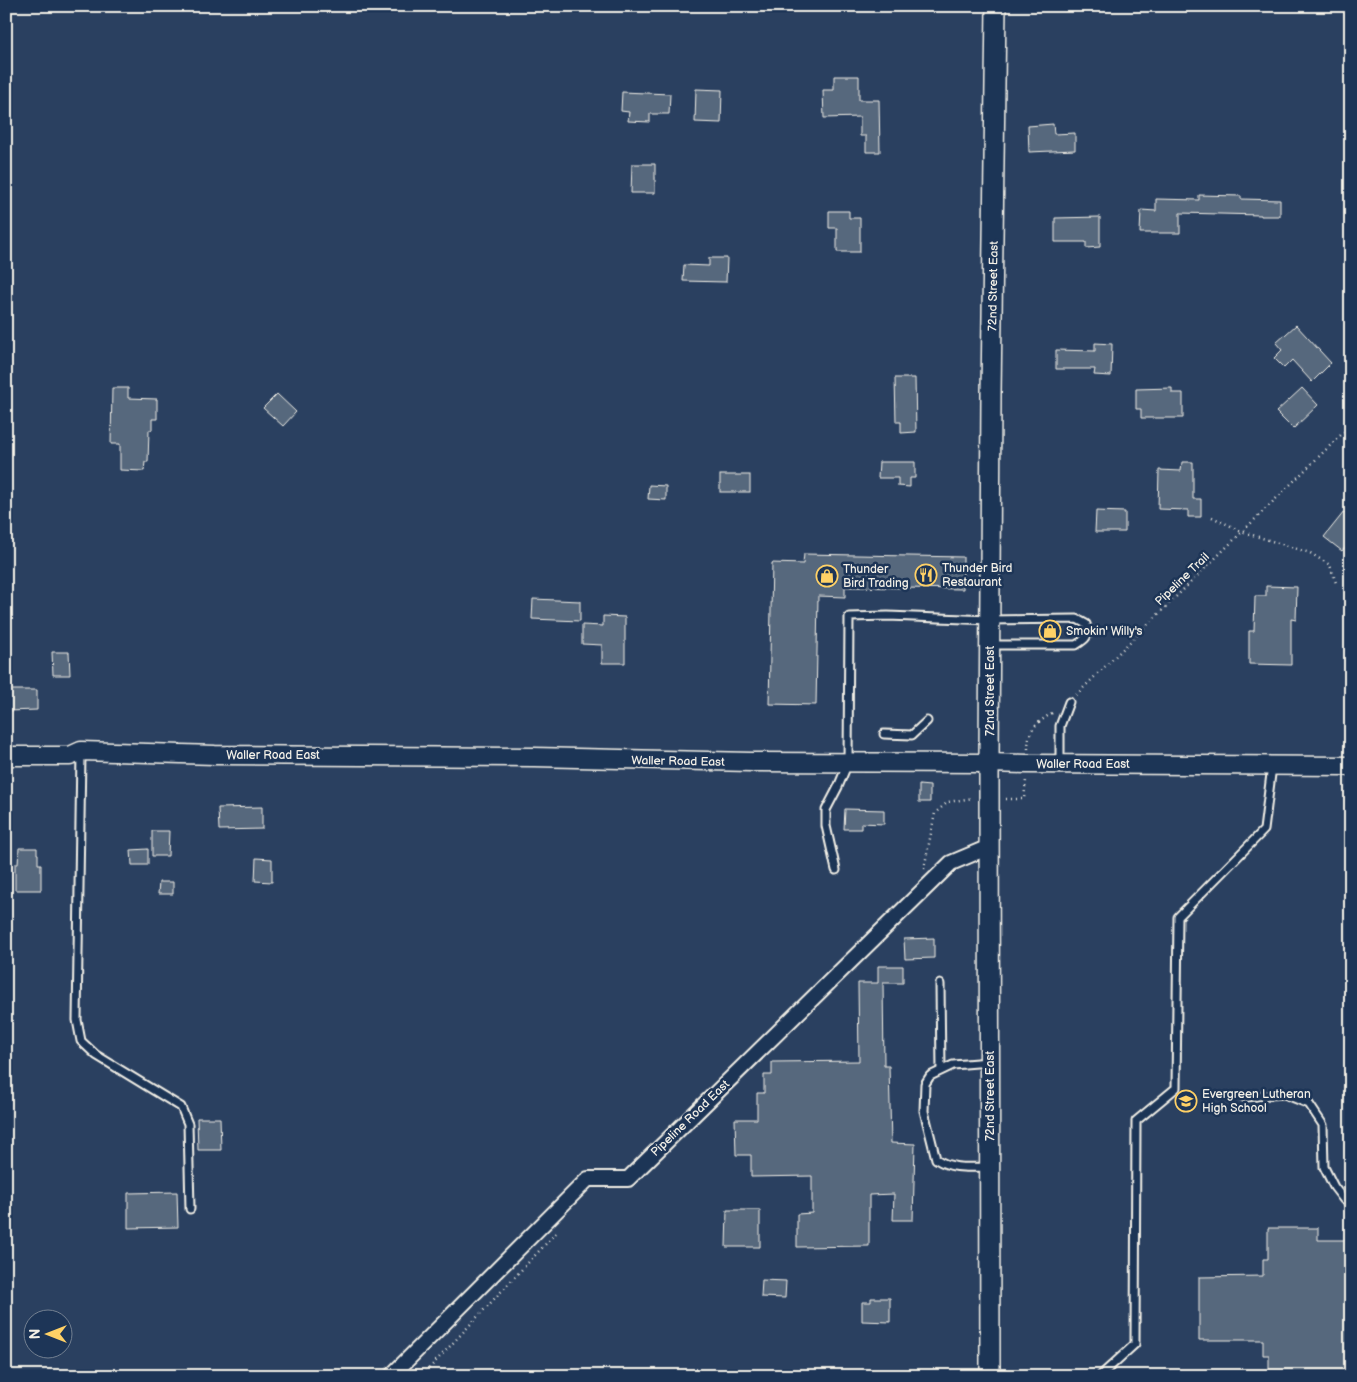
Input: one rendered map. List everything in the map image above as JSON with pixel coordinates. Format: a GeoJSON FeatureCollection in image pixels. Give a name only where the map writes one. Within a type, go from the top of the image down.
{"type":"FeatureCollection","features":[{"type":"Feature","properties":{"kind":"main road","name":"72nd Street East"},"geometry":{"type":"LineString","coordinates":[[990,1376],[989,762],[996,6]]}},
{"type":"Feature","properties":{"kind":"street","name":"Waller Road East"},"geometry":{"type":"LineString","coordinates":[[6,756],[70,756],[81,751],[215,755],[514,757],[741,762],[989,762],[1351,766]]}},
{"type":"Feature","properties":{"kind":"street","name":"Pipeline Road East"},"geometry":{"type":"LineString","coordinates":[[391,1376],[588,1180],[628,1179],[951,863],[989,847]]}},
{"type":"Feature","properties":{"kind":"lane"},"geometry":{"type":"LineString","coordinates":[[836,870],[826,826],[826,810],[848,763],[849,617],[990,620],[1077,619],[1086,624],[1088,631],[1086,639],[1076,645],[990,646]]}},
{"type":"Feature","properties":{"kind":"lane"},"geometry":{"type":"LineString","coordinates":[[1060,764],[1060,726],[1069,702]]}},
{"type":"Feature","properties":{"kind":"lane"},"geometry":{"type":"LineString","coordinates":[[884,734],[912,735],[927,721]]}},
{"type":"Feature","properties":{"kind":"lane"},"geometry":{"type":"LineString","coordinates":[[81,751],[77,1020],[81,1040],[96,1055],[181,1106],[188,1124],[190,1209]]}},
{"type":"Feature","properties":{"kind":"lane"},"geometry":{"type":"LineString","coordinates":[[1100,1376],[1135,1344],[1136,1121],[1176,1088],[1178,917],[1264,830],[1272,766]]}},
{"type":"Feature","properties":{"kind":"lane"},"geometry":{"type":"LineString","coordinates":[[940,984],[941,1070]]}},
{"type":"Feature","properties":{"kind":"lane"},"geometry":{"type":"LineString","coordinates":[[990,1062],[953,1065],[930,1076],[925,1084],[924,1111],[936,1159],[945,1165],[957,1167],[990,1166]]}},
{"type":"Feature","properties":{"kind":"lane"},"geometry":{"type":"LineString","coordinates":[[1244,1097],[1284,1094],[1309,1104],[1323,1124],[1324,1166],[1334,1188],[1344,1200],[1351,1203]]}},
{"type":"Feature","properties":{"kind":"path","name":"Pipeline Trail"},"geometry":{"type":"LineString","coordinates":[[1028,745],[1030,730],[1036,724],[1069,702],[1351,425]]}},
{"type":"Feature","properties":{"kind":"path"},"geometry":{"type":"LineString","coordinates":[[1212,517],[1243,532],[1310,553],[1330,565],[1336,583]]}},
{"type":"Feature","properties":{"kind":"path"},"geometry":{"type":"LineString","coordinates":[[1013,799],[1024,799],[1025,785]]}},
{"type":"Feature","properties":{"kind":"building"},"geometry":{"type":"Polygon","coordinates":[[[834,76],[859,76],[859,100],[879,100],[880,152],[866,152],[866,136],[860,136],[860,117],[824,118],[823,90],[834,90],[834,76]]]}},
{"type":"Feature","properties":{"kind":"building"},"geometry":{"type":"Polygon","coordinates":[[[696,89],[722,90],[721,123],[695,122],[696,89]]]}},
{"type":"Feature","properties":{"kind":"building"},"geometry":{"type":"Polygon","coordinates":[[[622,92],[670,94],[669,114],[650,114],[650,122],[628,121],[629,112],[621,111],[622,92]]]}},
{"type":"Feature","properties":{"kind":"building"},"geometry":{"type":"Polygon","coordinates":[[[1053,124],[1054,134],[1075,133],[1075,150],[1029,152],[1028,126],[1053,124]]]}},
{"type":"Feature","properties":{"kind":"building"},"geometry":{"type":"Polygon","coordinates":[[[632,164],[655,164],[655,193],[631,193],[632,164]]]}},
{"type":"Feature","properties":{"kind":"building"},"geometry":{"type":"Polygon","coordinates":[[[1199,195],[1241,196],[1241,199],[1280,200],[1280,216],[1180,213],[1180,233],[1140,233],[1141,210],[1156,211],[1156,199],[1199,200],[1199,195]]]}},
{"type":"Feature","properties":{"kind":"building"},"geometry":{"type":"Polygon","coordinates":[[[829,211],[849,211],[849,218],[860,218],[860,252],[837,252],[837,228],[829,228],[829,211]]]}},
{"type":"Feature","properties":{"kind":"building"},"geometry":{"type":"Polygon","coordinates":[[[1100,217],[1100,247],[1086,248],[1086,242],[1055,242],[1055,218],[1100,217]]]}},
{"type":"Feature","properties":{"kind":"building"},"geometry":{"type":"Polygon","coordinates":[[[709,258],[727,258],[726,282],[683,281],[684,265],[709,266],[709,258]]]}},
{"type":"Feature","properties":{"kind":"building"},"geometry":{"type":"Polygon","coordinates":[[[1296,325],[1331,363],[1312,382],[1292,360],[1284,368],[1274,358],[1282,350],[1276,343],[1296,325]]]}},
{"type":"Feature","properties":{"kind":"building"},"geometry":{"type":"Polygon","coordinates":[[[1095,343],[1112,344],[1111,376],[1094,375],[1095,369],[1056,369],[1056,350],[1095,351],[1095,343]]]}},
{"type":"Feature","properties":{"kind":"building"},"geometry":{"type":"Polygon","coordinates":[[[895,378],[915,378],[916,432],[901,433],[901,422],[896,422],[895,378]]]}},
{"type":"Feature","properties":{"kind":"building"},"geometry":{"type":"Polygon","coordinates":[[[112,388],[128,388],[128,398],[157,399],[157,419],[152,419],[152,430],[149,430],[148,462],[145,462],[144,471],[120,470],[120,444],[111,444],[112,388]]]}},
{"type":"Feature","properties":{"kind":"building"},"geometry":{"type":"Polygon","coordinates":[[[1172,388],[1172,393],[1183,393],[1183,418],[1141,418],[1141,409],[1136,409],[1136,389],[1172,388]]]}},
{"type":"Feature","properties":{"kind":"building"},"geometry":{"type":"Polygon","coordinates":[[[1302,388],[1318,405],[1293,429],[1276,412],[1302,388]]]}},
{"type":"Feature","properties":{"kind":"building"},"geometry":{"type":"Polygon","coordinates":[[[277,394],[296,412],[283,426],[263,408],[277,394]]]}},
{"type":"Feature","properties":{"kind":"building"},"geometry":{"type":"Polygon","coordinates":[[[879,462],[915,462],[915,478],[910,478],[910,487],[898,486],[898,478],[878,478],[879,462]]]}},
{"type":"Feature","properties":{"kind":"building"},"geometry":{"type":"Polygon","coordinates":[[[1182,462],[1193,462],[1193,499],[1201,499],[1201,517],[1188,517],[1188,510],[1158,509],[1159,470],[1181,471],[1182,462]]]}},
{"type":"Feature","properties":{"kind":"building"},"geometry":{"type":"Polygon","coordinates":[[[720,475],[750,475],[750,492],[720,492],[720,475]]]}},
{"type":"Feature","properties":{"kind":"building"},"geometry":{"type":"Polygon","coordinates":[[[649,485],[666,486],[666,500],[648,499],[649,485]]]}},
{"type":"Feature","properties":{"kind":"building"},"geometry":{"type":"Polygon","coordinates":[[[1096,511],[1125,512],[1125,532],[1095,532],[1096,511]]]}},
{"type":"Feature","properties":{"kind":"building"},"geometry":{"type":"Polygon","coordinates":[[[1344,512],[1351,518],[1351,541],[1342,551],[1324,537],[1344,512]]]}},
{"type":"Feature","properties":{"kind":"building"},"geometry":{"type":"Polygon","coordinates":[[[804,554],[963,557],[963,589],[845,587],[845,597],[818,596],[816,705],[769,704],[772,563],[803,564],[804,554]]]}},
{"type":"Feature","properties":{"kind":"building"},"geometry":{"type":"Polygon","coordinates":[[[1266,586],[1297,587],[1296,620],[1291,619],[1291,665],[1249,664],[1249,631],[1254,631],[1255,596],[1266,596],[1266,586]]]}},
{"type":"Feature","properties":{"kind":"building"},"geometry":{"type":"Polygon","coordinates":[[[533,599],[580,601],[580,621],[532,619],[533,599]]]}},
{"type":"Feature","properties":{"kind":"building"},"geometry":{"type":"Polygon","coordinates":[[[603,616],[625,617],[625,663],[602,663],[602,645],[582,644],[582,625],[603,626],[603,616]]]}},
{"type":"Feature","properties":{"kind":"building"},"geometry":{"type":"Polygon","coordinates":[[[52,652],[69,652],[70,675],[53,675],[52,652]]]}},
{"type":"Feature","properties":{"kind":"building"},"geometry":{"type":"Polygon","coordinates":[[[6,690],[37,690],[37,710],[7,711],[6,690]]]}},
{"type":"Feature","properties":{"kind":"building"},"geometry":{"type":"Polygon","coordinates":[[[919,785],[930,786],[930,802],[919,802],[919,785]]]}},
{"type":"Feature","properties":{"kind":"building"},"geometry":{"type":"Polygon","coordinates":[[[262,807],[262,829],[219,830],[218,808],[262,807]]]}},
{"type":"Feature","properties":{"kind":"building"},"geometry":{"type":"Polygon","coordinates":[[[845,809],[884,810],[884,824],[861,823],[861,829],[844,829],[845,809]]]}},
{"type":"Feature","properties":{"kind":"building"},"geometry":{"type":"Polygon","coordinates":[[[152,831],[169,831],[168,856],[152,856],[152,831]]]}},
{"type":"Feature","properties":{"kind":"building"},"geometry":{"type":"Polygon","coordinates":[[[19,848],[37,848],[38,864],[41,864],[41,890],[15,890],[15,864],[18,864],[19,848]]]}},
{"type":"Feature","properties":{"kind":"building"},"geometry":{"type":"Polygon","coordinates":[[[148,849],[148,865],[132,865],[131,850],[148,849]]]}},
{"type":"Feature","properties":{"kind":"building"},"geometry":{"type":"Polygon","coordinates":[[[256,858],[272,859],[272,882],[255,881],[256,858]]]}},
{"type":"Feature","properties":{"kind":"building"},"geometry":{"type":"Polygon","coordinates":[[[159,882],[173,882],[173,894],[158,894],[159,882]]]}},
{"type":"Feature","properties":{"kind":"building"},"geometry":{"type":"Polygon","coordinates":[[[934,938],[934,958],[905,959],[904,939],[934,938]]]}},
{"type":"Feature","properties":{"kind":"building"},"geometry":{"type":"Polygon","coordinates":[[[878,966],[903,966],[903,983],[883,983],[884,1066],[889,1066],[891,1143],[915,1144],[913,1220],[893,1220],[894,1194],[869,1195],[869,1246],[797,1247],[797,1214],[812,1213],[812,1176],[751,1177],[751,1155],[736,1155],[735,1119],[757,1119],[757,1093],[764,1093],[764,1075],[772,1075],[772,1062],[859,1061],[858,983],[878,983],[878,966]]]}},
{"type":"Feature","properties":{"kind":"building"},"geometry":{"type":"Polygon","coordinates":[[[197,1118],[220,1118],[221,1150],[198,1150],[197,1118]]]}},
{"type":"Feature","properties":{"kind":"building"},"geometry":{"type":"Polygon","coordinates":[[[177,1192],[178,1227],[128,1228],[128,1193],[177,1192]]]}},
{"type":"Feature","properties":{"kind":"building"},"geometry":{"type":"Polygon","coordinates":[[[727,1210],[760,1210],[760,1247],[726,1247],[727,1210]]]}},
{"type":"Feature","properties":{"kind":"building"},"geometry":{"type":"Polygon","coordinates":[[[1268,1228],[1318,1228],[1318,1240],[1351,1240],[1351,1376],[1269,1376],[1269,1355],[1263,1355],[1263,1340],[1199,1340],[1199,1277],[1263,1276],[1263,1259],[1268,1259],[1268,1228]]]}},
{"type":"Feature","properties":{"kind":"building"},"geometry":{"type":"Polygon","coordinates":[[[762,1280],[786,1281],[785,1298],[761,1297],[762,1280]]]}},
{"type":"Feature","properties":{"kind":"building"},"geometry":{"type":"Polygon","coordinates":[[[871,1298],[890,1298],[890,1322],[862,1321],[862,1302],[871,1302],[871,1298]]]}},
{"type":"Feature","properties":{"kind":"place","name":"Thunder Bird Restaurant"},"geometry":{"type":"Point","coordinates":[926,575]}},
{"type":"Feature","properties":{"kind":"place","name":"Thunder Bird Trading"},"geometry":{"type":"Point","coordinates":[827,576]}},
{"type":"Feature","properties":{"kind":"place","name":"Smokin' Willy's"},"geometry":{"type":"Point","coordinates":[1050,631]}},
{"type":"Feature","properties":{"kind":"place","name":"Evergreen Lutheran High School"},"geometry":{"type":"Point","coordinates":[1186,1101]}}]}
